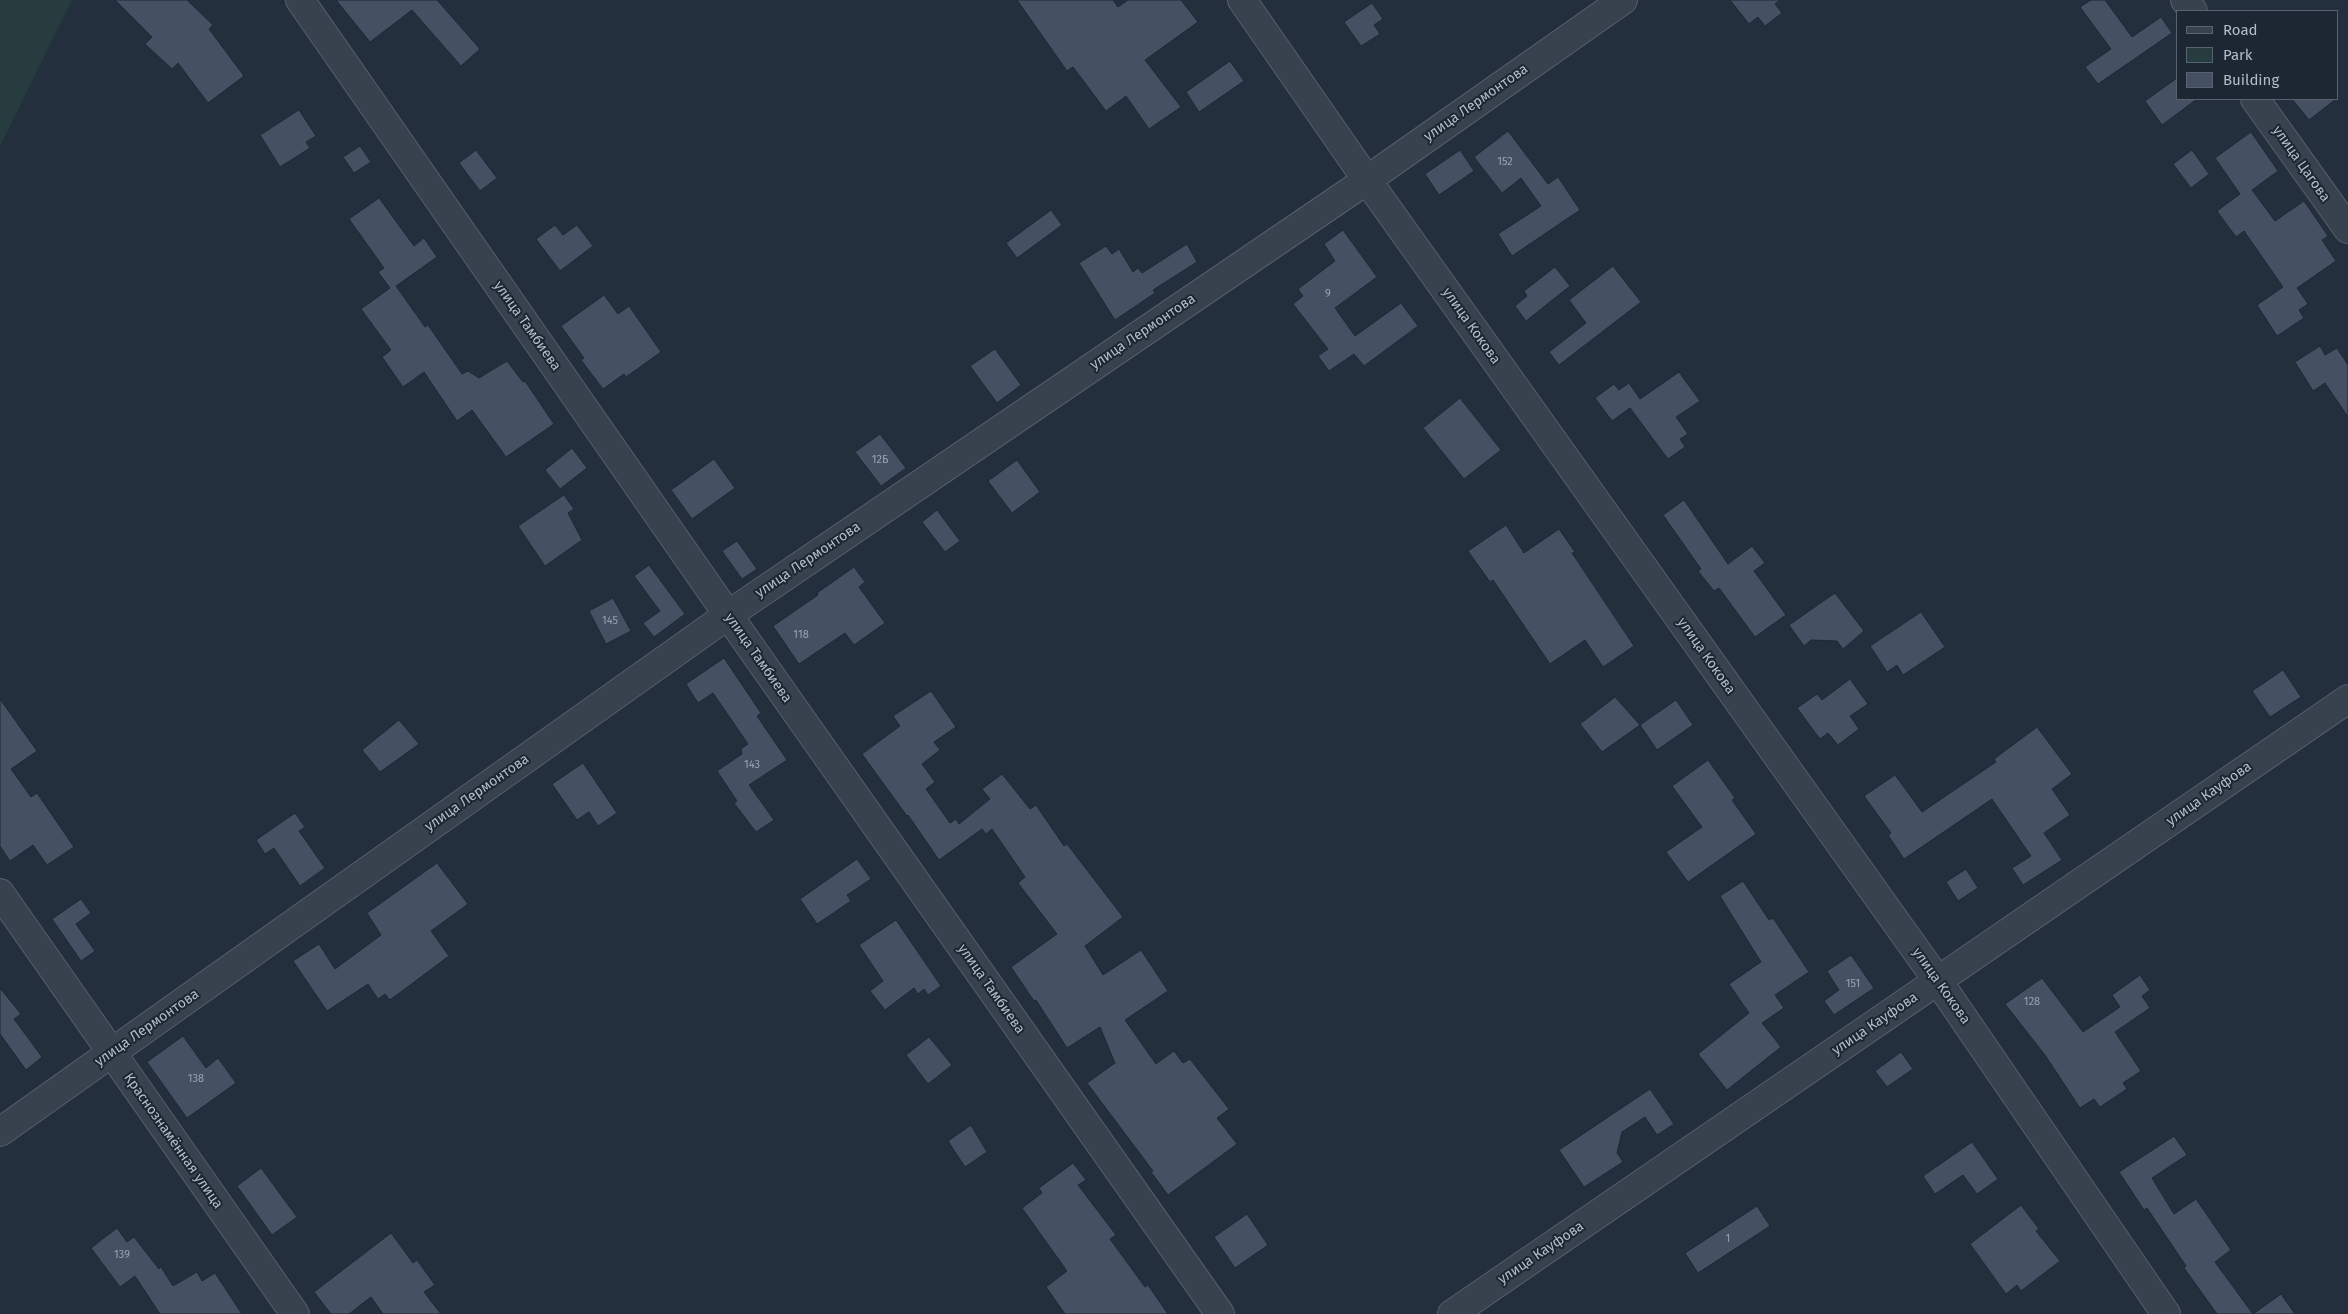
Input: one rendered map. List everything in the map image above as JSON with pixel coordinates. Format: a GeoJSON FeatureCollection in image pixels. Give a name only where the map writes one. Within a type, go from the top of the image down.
{"type":"FeatureCollection","features":[{"type":"Feature","properties":{"kind":"street","name":"улица Тамбиева"},"geometry":{"type":"LineString","coordinates":[[300,0],[728,615],[1220,1314]]}},
{"type":"Feature","properties":{"kind":"street","name":"улица Кокова"},"geometry":{"type":"LineString","coordinates":[[1242,0],[1367,180],[1938,981],[2166,1314]]}},
{"type":"Feature","properties":{"kind":"street","name":"улица Лермонтова"},"geometry":{"type":"LineString","coordinates":[[0,1132],[728,615],[1367,180],[1623,0]]}},
{"type":"Feature","properties":{"kind":"street","name":"улица Цагова"},"geometry":{"type":"LineString","coordinates":[[2256,100],[2348,229]]}},
{"type":"Feature","properties":{"kind":"street","name":"улица Кауфова"},"geometry":{"type":"LineString","coordinates":[[1452,1314],[2348,699]]}},
{"type":"Feature","properties":{"kind":"street","name":"Краснознамённая улица"},"geometry":{"type":"LineString","coordinates":[[0,893],[295,1314]]}},
{"type":"Feature","properties":{"kind":"green space"},"geometry":{"type":"Polygon","coordinates":[[[0,0],[72,0],[0,146],[0,0]]]}},
{"type":"Feature","properties":{"kind":"building"},"geometry":{"type":"Polygon","coordinates":[[[115,0],[187,0],[213,25],[209,29],[244,76],[208,103],[178,63],[172,69],[145,44],[152,37],[115,0]]]}},
{"type":"Feature","properties":{"kind":"building"},"geometry":{"type":"Polygon","coordinates":[[[336,0],[437,0],[480,49],[461,66],[412,10],[370,42],[336,0]]]}},
{"type":"Feature","properties":{"kind":"building"},"geometry":{"type":"Polygon","coordinates":[[[1017,0],[1113,0],[1118,7],[1128,0],[1181,0],[1198,22],[1145,60],[1181,107],[1149,129],[1126,96],[1106,111],[1073,67],[1067,71],[1017,0]]]}},
{"type":"Feature","properties":{"kind":"building"},"geometry":{"type":"Polygon","coordinates":[[[1730,0],[1780,0],[1775,4],[1782,13],[1765,26],[1758,17],[1749,24],[1730,0]]]}},
{"type":"Feature","properties":{"kind":"building"},"geometry":{"type":"Polygon","coordinates":[[[2091,0],[2105,0],[2132,37],[2161,17],[2172,33],[2098,84],[2085,67],[2111,49],[2080,7],[2091,0]]]}},
{"type":"Feature","properties":{"kind":"building"},"geometry":{"type":"Polygon","coordinates":[[[1372,3],[1383,19],[1374,25],[1380,34],[1361,46],[1344,22],[1372,3]]]}},
{"type":"Feature","properties":{"kind":"building"},"geometry":{"type":"Polygon","coordinates":[[[1230,61],[1244,81],[1199,112],[1186,92],[1230,61]]]}},
{"type":"Feature","properties":{"kind":"building"},"geometry":{"type":"Polygon","coordinates":[[[2176,79],[2176,100],[2196,100],[2162,125],[2145,101],[2176,79]]]}},
{"type":"Feature","properties":{"kind":"building"},"geometry":{"type":"Polygon","coordinates":[[[2293,100],[2335,100],[2309,120],[2293,100]]]}},
{"type":"Feature","properties":{"kind":"building"},"geometry":{"type":"Polygon","coordinates":[[[299,110],[316,136],[306,142],[310,148],[280,167],[260,135],[299,110]]]}},
{"type":"Feature","properties":{"kind":"building"},"geometry":{"type":"Polygon","coordinates":[[[1508,131],[1548,184],[1558,177],[1580,210],[1512,256],[1498,234],[1541,206],[1521,178],[1502,193],[1474,157],[1508,131]]]}},
{"type":"Feature","properties":{"kind":"building"},"geometry":{"type":"Polygon","coordinates":[[[2251,132],[2278,171],[2252,190],[2275,221],[2304,201],[2328,236],[2322,240],[2336,261],[2297,288],[2308,304],[2299,310],[2304,318],[2277,336],[2257,305],[2283,287],[2244,231],[2236,237],[2217,211],[2240,194],[2215,158],[2251,132]]]}},
{"type":"Feature","properties":{"kind":"building"},"geometry":{"type":"Polygon","coordinates":[[[360,146],[371,162],[354,173],[343,157],[360,146]]]}},
{"type":"Feature","properties":{"kind":"building"},"geometry":{"type":"Polygon","coordinates":[[[476,150],[497,178],[480,191],[459,163],[476,150]]]}},
{"type":"Feature","properties":{"kind":"building"},"geometry":{"type":"Polygon","coordinates":[[[1460,150],[1474,171],[1439,195],[1425,174],[1460,150]]]}},
{"type":"Feature","properties":{"kind":"building"},"geometry":{"type":"Polygon","coordinates":[[[2192,150],[2209,174],[2191,188],[2173,164],[2192,150]]]}},
{"type":"Feature","properties":{"kind":"building"},"geometry":{"type":"Polygon","coordinates":[[[379,198],[414,246],[424,238],[437,257],[396,286],[425,327],[428,325],[462,374],[468,371],[479,378],[507,361],[523,382],[525,381],[554,424],[506,457],[472,410],[457,421],[424,372],[403,387],[382,357],[391,350],[361,309],[390,288],[378,272],[384,268],[349,219],[379,198]]]}},
{"type":"Feature","properties":{"kind":"building"},"geometry":{"type":"Polygon","coordinates":[[[1051,210],[1062,225],[1017,258],[1006,243],[1051,210]]]}},
{"type":"Feature","properties":{"kind":"building"},"geometry":{"type":"Polygon","coordinates":[[[555,225],[563,235],[577,225],[593,246],[560,271],[536,239],[555,225]]]}},
{"type":"Feature","properties":{"kind":"building"},"geometry":{"type":"Polygon","coordinates":[[[1343,230],[1377,277],[1335,308],[1355,336],[1401,303],[1418,326],[1364,366],[1354,354],[1329,371],[1318,356],[1328,349],[1293,304],[1303,296],[1298,289],[1335,261],[1324,244],[1343,230]]]}},
{"type":"Feature","properties":{"kind":"building"},"geometry":{"type":"Polygon","coordinates":[[[1187,244],[1197,262],[1153,290],[1155,293],[1115,320],[1079,263],[1106,246],[1112,254],[1119,249],[1133,272],[1138,268],[1142,273],[1187,244]]]}},
{"type":"Feature","properties":{"kind":"building"},"geometry":{"type":"Polygon","coordinates":[[[1613,266],[1641,302],[1559,365],[1549,352],[1586,323],[1569,300],[1613,266]]]}},
{"type":"Feature","properties":{"kind":"building"},"geometry":{"type":"Polygon","coordinates":[[[1555,267],[1570,286],[1526,321],[1515,306],[1527,296],[1524,291],[1555,267]]]}},
{"type":"Feature","properties":{"kind":"building"},"geometry":{"type":"Polygon","coordinates":[[[604,295],[618,314],[629,306],[661,352],[626,377],[624,374],[603,389],[581,360],[584,358],[561,326],[604,295]]]}},
{"type":"Feature","properties":{"kind":"building"},"geometry":{"type":"Polygon","coordinates":[[[2320,346],[2325,355],[2337,348],[2348,365],[2348,417],[2325,383],[2313,391],[2295,362],[2320,346]]]}},
{"type":"Feature","properties":{"kind":"building"},"geometry":{"type":"Polygon","coordinates":[[[995,349],[1021,385],[997,403],[970,366],[995,349]]]}},
{"type":"Feature","properties":{"kind":"building"},"geometry":{"type":"Polygon","coordinates":[[[1679,372],[1700,401],[1676,417],[1688,434],[1680,439],[1685,447],[1668,459],[1630,408],[1612,421],[1595,398],[1614,384],[1619,390],[1629,383],[1640,399],[1679,372]]]}},
{"type":"Feature","properties":{"kind":"building"},"geometry":{"type":"Polygon","coordinates":[[[1460,398],[1501,450],[1464,479],[1423,428],[1460,398]]]}},
{"type":"Feature","properties":{"kind":"building"},"geometry":{"type":"Polygon","coordinates":[[[880,434],[906,468],[881,486],[855,452],[880,434]]]}},
{"type":"Feature","properties":{"kind":"building"},"geometry":{"type":"Polygon","coordinates":[[[572,448],[587,468],[560,489],[545,470],[572,448]]]}},
{"type":"Feature","properties":{"kind":"building"},"geometry":{"type":"Polygon","coordinates":[[[714,459],[735,488],[692,519],[671,490],[714,459]]]}},
{"type":"Feature","properties":{"kind":"building"},"geometry":{"type":"Polygon","coordinates":[[[1017,460],[1040,492],[1012,513],[988,481],[1017,460]]]}},
{"type":"Feature","properties":{"kind":"building"},"geometry":{"type":"Polygon","coordinates":[[[564,495],[574,509],[568,513],[582,540],[545,566],[518,526],[564,495]]]}},
{"type":"Feature","properties":{"kind":"building"},"geometry":{"type":"Polygon","coordinates":[[[1684,500],[1728,564],[1752,546],[1765,563],[1754,571],[1786,615],[1755,637],[1719,588],[1714,591],[1698,571],[1701,569],[1663,515],[1684,500]]]}},
{"type":"Feature","properties":{"kind":"building"},"geometry":{"type":"Polygon","coordinates":[[[937,510],[960,541],[945,552],[922,522],[937,510]]]}},
{"type":"Feature","properties":{"kind":"building"},"geometry":{"type":"Polygon","coordinates":[[[1506,525],[1524,553],[1559,529],[1575,552],[1572,553],[1634,646],[1603,667],[1585,640],[1550,664],[1493,580],[1490,582],[1468,551],[1506,525]]]}},
{"type":"Feature","properties":{"kind":"building"},"geometry":{"type":"Polygon","coordinates":[[[737,541],[757,569],[742,579],[722,551],[737,541]]]}},
{"type":"Feature","properties":{"kind":"building"},"geometry":{"type":"Polygon","coordinates":[[[649,565],[685,614],[654,637],[643,623],[660,611],[634,576],[649,565]]]}},
{"type":"Feature","properties":{"kind":"building"},"geometry":{"type":"Polygon","coordinates":[[[854,567],[865,582],[859,587],[885,623],[854,645],[845,633],[799,664],[773,626],[854,567]]]}},
{"type":"Feature","properties":{"kind":"building"},"geometry":{"type":"Polygon","coordinates":[[[1835,593],[1864,631],[1843,649],[1837,641],[1811,640],[1804,646],[1789,625],[1835,593]]]}},
{"type":"Feature","properties":{"kind":"building"},"geometry":{"type":"Polygon","coordinates":[[[613,598],[631,631],[606,644],[589,611],[613,598]]]}},
{"type":"Feature","properties":{"kind":"building"},"geometry":{"type":"Polygon","coordinates":[[[1921,612],[1945,647],[1903,675],[1897,665],[1887,672],[1870,646],[1921,612]]]}},
{"type":"Feature","properties":{"kind":"building"},"geometry":{"type":"Polygon","coordinates":[[[724,658],[761,713],[757,716],[787,760],[749,785],[774,820],[756,832],[734,803],[737,801],[717,771],[742,754],[741,749],[748,744],[713,693],[698,703],[686,684],[724,658]]]}},
{"type":"Feature","properties":{"kind":"building"},"geometry":{"type":"Polygon","coordinates":[[[2283,670],[2301,697],[2270,717],[2252,691],[2283,670]]]}},
{"type":"Feature","properties":{"kind":"building"},"geometry":{"type":"Polygon","coordinates":[[[1850,679],[1868,704],[1850,716],[1859,729],[1838,745],[1828,733],[1820,739],[1797,708],[1817,694],[1822,700],[1850,679]]]}},
{"type":"Feature","properties":{"kind":"building"},"geometry":{"type":"Polygon","coordinates":[[[931,691],[956,727],[934,742],[940,750],[922,764],[935,782],[926,789],[950,823],[956,819],[959,824],[990,799],[982,789],[1002,774],[1030,809],[1036,805],[1064,846],[1067,844],[1123,917],[1085,946],[1103,975],[1141,950],[1168,991],[1125,1020],[1156,1064],[1174,1051],[1183,1063],[1190,1059],[1229,1109],[1217,1118],[1237,1144],[1168,1195],[1151,1172],[1153,1171],[1087,1083],[1115,1063],[1100,1027],[1067,1048],[1036,1000],[1034,1001],[1011,967],[1057,934],[1018,883],[1025,877],[992,829],[986,834],[982,829],[939,860],[862,754],[900,726],[893,716],[931,691]]]}},
{"type":"Feature","properties":{"kind":"building"},"geometry":{"type":"Polygon","coordinates":[[[1615,697],[1640,725],[1602,752],[1580,724],[1615,697]]]}},
{"type":"Feature","properties":{"kind":"building"},"geometry":{"type":"Polygon","coordinates":[[[0,699],[37,751],[11,769],[31,797],[37,793],[74,847],[47,865],[33,845],[10,861],[0,846],[0,699]]]}},
{"type":"Feature","properties":{"kind":"building"},"geometry":{"type":"Polygon","coordinates":[[[1676,700],[1693,725],[1657,750],[1640,725],[1676,700]]]}},
{"type":"Feature","properties":{"kind":"building"},"geometry":{"type":"Polygon","coordinates":[[[399,720],[419,744],[380,772],[362,750],[399,720]]]}},
{"type":"Feature","properties":{"kind":"building"},"geometry":{"type":"Polygon","coordinates":[[[2037,727],[2072,774],[2052,789],[2070,815],[2044,833],[2062,860],[2023,885],[2012,868],[2031,856],[1992,799],[1904,859],[1888,835],[1891,833],[1864,796],[1895,775],[1922,812],[1996,762],[1994,759],[2037,727]]]}},
{"type":"Feature","properties":{"kind":"building"},"geometry":{"type":"Polygon","coordinates":[[[1708,760],[1735,798],[1732,800],[1756,834],[1688,882],[1666,852],[1702,827],[1672,786],[1708,760]]]}},
{"type":"Feature","properties":{"kind":"building"},"geometry":{"type":"Polygon","coordinates":[[[583,763],[617,813],[598,826],[589,812],[577,820],[552,784],[583,763]]]}},
{"type":"Feature","properties":{"kind":"building"},"geometry":{"type":"Polygon","coordinates":[[[295,813],[305,827],[299,831],[325,868],[300,886],[274,848],[265,854],[256,840],[295,813]]]}},
{"type":"Feature","properties":{"kind":"building"},"geometry":{"type":"Polygon","coordinates":[[[857,859],[871,879],[847,895],[851,901],[817,924],[800,899],[857,859]]]}},
{"type":"Feature","properties":{"kind":"building"},"geometry":{"type":"Polygon","coordinates":[[[437,863],[468,904],[431,931],[449,956],[390,1000],[385,994],[378,999],[368,984],[327,1011],[293,961],[319,944],[335,969],[381,935],[367,913],[437,863]]]}},
{"type":"Feature","properties":{"kind":"building"},"geometry":{"type":"Polygon","coordinates":[[[1966,869],[1978,888],[1958,901],[1946,882],[1966,869]]]}},
{"type":"Feature","properties":{"kind":"building"},"geometry":{"type":"Polygon","coordinates":[[[1743,881],[1769,920],[1773,918],[1809,972],[1775,995],[1784,1008],[1762,1023],[1781,1047],[1727,1090],[1698,1054],[1749,1013],[1729,984],[1761,962],[1720,896],[1743,881]]]}},
{"type":"Feature","properties":{"kind":"building"},"geometry":{"type":"Polygon","coordinates":[[[81,899],[91,913],[76,924],[95,951],[81,961],[52,919],[81,899]]]}},
{"type":"Feature","properties":{"kind":"building"},"geometry":{"type":"Polygon","coordinates":[[[896,920],[941,986],[928,995],[924,989],[918,994],[914,988],[885,1010],[870,991],[883,981],[859,945],[896,920]]]}},
{"type":"Feature","properties":{"kind":"building"},"geometry":{"type":"Polygon","coordinates":[[[1851,955],[1874,988],[1834,1015],[1824,1001],[1839,990],[1827,971],[1851,955]]]}},
{"type":"Feature","properties":{"kind":"building"},"geometry":{"type":"Polygon","coordinates":[[[2140,975],[2150,990],[2142,996],[2150,1008],[2115,1032],[2141,1071],[2123,1083],[2127,1089],[2100,1107],[2094,1099],[2080,1108],[2045,1055],[2005,1004],[2042,978],[2083,1032],[2120,1007],[2112,995],[2140,975]]]}},
{"type":"Feature","properties":{"kind":"building"},"geometry":{"type":"Polygon","coordinates":[[[0,988],[21,1014],[14,1019],[42,1057],[26,1070],[0,1034],[0,988]]]}},
{"type":"Feature","properties":{"kind":"building"},"geometry":{"type":"Polygon","coordinates":[[[183,1036],[206,1068],[218,1058],[236,1083],[187,1118],[147,1062],[183,1036]]]}},
{"type":"Feature","properties":{"kind":"building"},"geometry":{"type":"Polygon","coordinates":[[[929,1037],[952,1065],[928,1084],[906,1055],[929,1037]]]}},
{"type":"Feature","properties":{"kind":"building"},"geometry":{"type":"Polygon","coordinates":[[[1901,1052],[1913,1069],[1887,1087],[1875,1071],[1901,1052]]]}},
{"type":"Feature","properties":{"kind":"building"},"geometry":{"type":"Polygon","coordinates":[[[1650,1089],[1674,1124],[1657,1135],[1645,1117],[1622,1132],[1617,1153],[1623,1162],[1584,1187],[1559,1150],[1650,1089]]]}},
{"type":"Feature","properties":{"kind":"building"},"geometry":{"type":"Polygon","coordinates":[[[971,1125],[987,1152],[965,1167],[948,1141],[971,1125]]]}},
{"type":"Feature","properties":{"kind":"building"},"geometry":{"type":"Polygon","coordinates":[[[2174,1136],[2187,1155],[2152,1178],[2174,1214],[2196,1199],[2231,1250],[2215,1262],[2253,1314],[2217,1314],[2184,1268],[2186,1266],[2147,1208],[2144,1210],[2119,1172],[2174,1136]]]}},
{"type":"Feature","properties":{"kind":"building"},"geometry":{"type":"Polygon","coordinates":[[[1972,1142],[1998,1179],[1977,1194],[1963,1175],[1935,1194],[1923,1176],[1972,1142]]]}},
{"type":"Feature","properties":{"kind":"building"},"geometry":{"type":"Polygon","coordinates":[[[1073,1163],[1086,1180],[1078,1185],[1116,1235],[1110,1239],[1145,1287],[1148,1285],[1168,1314],[1065,1314],[1046,1287],[1067,1271],[1022,1208],[1042,1193],[1039,1188],[1073,1163]]]}},
{"type":"Feature","properties":{"kind":"building"},"geometry":{"type":"Polygon","coordinates":[[[261,1168],[297,1217],[272,1235],[237,1186],[261,1168]]]}},
{"type":"Feature","properties":{"kind":"building"},"geometry":{"type":"Polygon","coordinates":[[[2021,1205],[2039,1229],[2036,1231],[2060,1261],[2021,1291],[2017,1285],[2006,1294],[1970,1244],[2021,1205]]]}},
{"type":"Feature","properties":{"kind":"building"},"geometry":{"type":"Polygon","coordinates":[[[1757,1206],[1770,1226],[1698,1273],[1685,1253],[1757,1206]]]}},
{"type":"Feature","properties":{"kind":"building"},"geometry":{"type":"Polygon","coordinates":[[[1247,1214],[1268,1245],[1235,1268],[1214,1237],[1247,1214]]]}},
{"type":"Feature","properties":{"kind":"building"},"geometry":{"type":"Polygon","coordinates":[[[117,1228],[127,1242],[134,1237],[159,1269],[161,1267],[173,1286],[197,1272],[202,1281],[215,1273],[242,1314],[160,1314],[135,1276],[120,1287],[91,1248],[117,1228]]]}},
{"type":"Feature","properties":{"kind":"building"},"geometry":{"type":"Polygon","coordinates":[[[391,1233],[413,1263],[417,1260],[435,1285],[424,1292],[441,1314],[383,1314],[371,1297],[349,1314],[331,1314],[314,1292],[391,1233]]]}},
{"type":"Feature","properties":{"kind":"building"},"geometry":{"type":"Polygon","coordinates":[[[2281,1294],[2295,1314],[2253,1314],[2281,1294]]]}}]}
